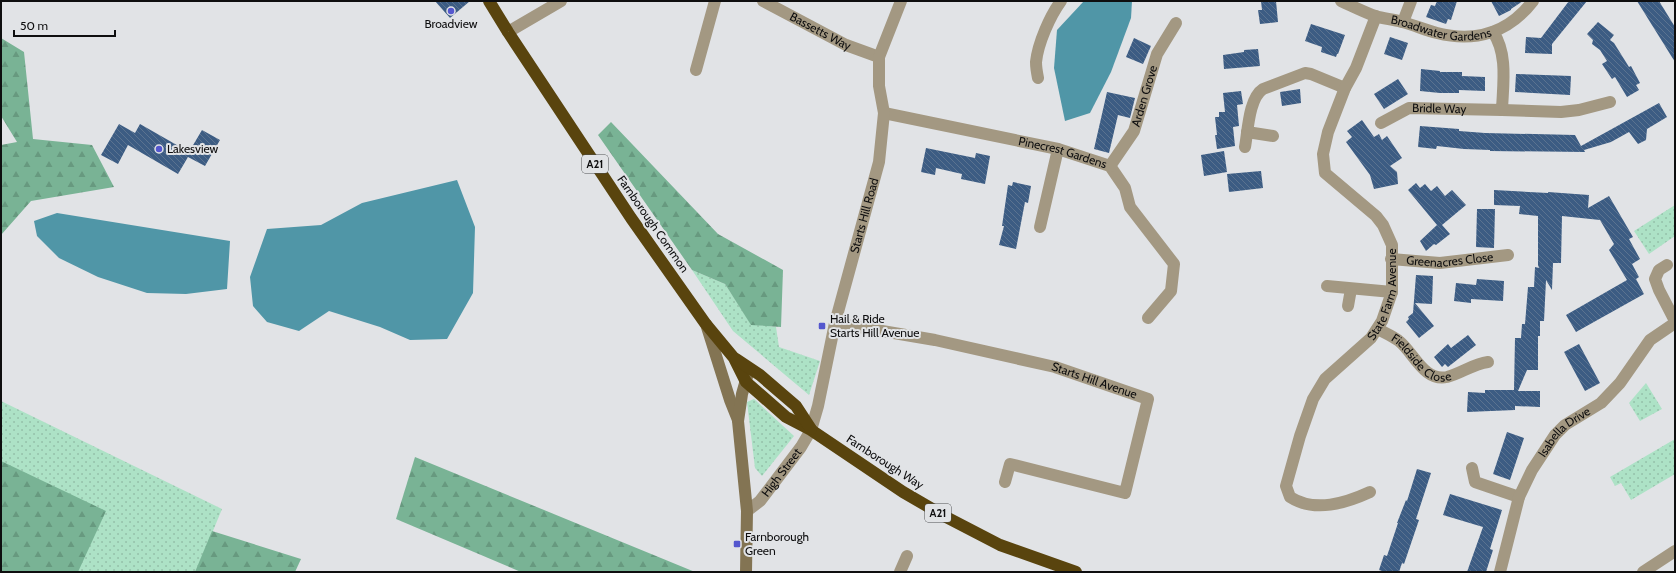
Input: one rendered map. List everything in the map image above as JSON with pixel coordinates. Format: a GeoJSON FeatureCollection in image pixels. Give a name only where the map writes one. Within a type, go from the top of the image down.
{"type":"FeatureCollection","features":[{"type":"Feature","properties":{"kind":"highway","name":"Farnborough Common"},"geometry":{"type":"LineString","coordinates":[[489,1],[631,218],[706,323],[734,358],[746,382],[786,417],[811,430]]}},
{"type":"Feature","properties":{"kind":"highway","name":"Farnborough Common"},"geometry":{"type":"LineString","coordinates":[[734,358],[760,375],[796,406],[811,430]]}},
{"type":"Feature","properties":{"kind":"highway","name":"Farnborough Way"},"geometry":{"type":"LineString","coordinates":[[811,430],[903,492],[967,529],[1021,554],[1076,572]]}},
{"type":"Feature","properties":{"kind":"main road","name":"High Street"},"geometry":{"type":"LineString","coordinates":[[706,323],[738,421]]}},
{"type":"Feature","properties":{"kind":"main road","name":"High Street"},"geometry":{"type":"LineString","coordinates":[[746,366],[748,375],[742,394],[738,421],[747,510],[746,572]]}},
{"type":"Feature","properties":{"kind":"street"},"geometry":{"type":"LineString","coordinates":[[508,32],[561,1]]}},
{"type":"Feature","properties":{"kind":"street"},"geometry":{"type":"LineString","coordinates":[[696,70],[715,1]]}},
{"type":"Feature","properties":{"kind":"street","name":"Bassetts Way"},"geometry":{"type":"LineString","coordinates":[[763,1],[846,45],[879,57]]}},
{"type":"Feature","properties":{"kind":"street","name":"Starts Hill Road"},"geometry":{"type":"LineString","coordinates":[[811,430],[818,406],[835,323],[879,162],[884,113],[879,86],[879,57],[901,1]]}},
{"type":"Feature","properties":{"kind":"street"},"geometry":{"type":"LineString","coordinates":[[1038,78],[1036,62],[1045,29],[1061,1]]}},
{"type":"Feature","properties":{"kind":"street","name":"Broadwater Gardens"},"geometry":{"type":"LineString","coordinates":[[1341,1],[1376,16],[1403,22],[1438,34],[1457,37],[1475,36],[1506,27],[1516,20],[1533,1]]}},
{"type":"Feature","properties":{"kind":"street"},"geometry":{"type":"LineString","coordinates":[[1403,22],[1411,1]]}},
{"type":"Feature","properties":{"kind":"street","name":"State Farm Avenue"},"geometry":{"type":"LineString","coordinates":[[1370,492],[1340,503],[1315,505],[1290,497],[1286,486],[1300,436],[1313,399],[1325,379],[1371,338],[1382,321],[1392,292],[1392,245],[1383,225],[1376,216],[1325,173],[1323,154],[1324,146],[1345,88],[1356,68],[1376,16]]}},
{"type":"Feature","properties":{"kind":"street","name":"Arden Grove"},"geometry":{"type":"LineString","coordinates":[[1110,166],[1134,131],[1157,54],[1176,23]]}},
{"type":"Feature","properties":{"kind":"street"},"geometry":{"type":"LineString","coordinates":[[1493,32],[1501,47],[1503,59],[1502,110]]}},
{"type":"Feature","properties":{"kind":"street"},"geometry":{"type":"LineString","coordinates":[[1244,147],[1253,100],[1258,92],[1263,89],[1305,73],[1345,88]]}},
{"type":"Feature","properties":{"kind":"street","name":"Bridle Way"},"geometry":{"type":"LineString","coordinates":[[1381,123],[1409,108],[1561,112],[1579,110],[1610,102]]}},
{"type":"Feature","properties":{"kind":"street","name":"Pinecrest Gardens"},"geometry":{"type":"LineString","coordinates":[[884,113],[1058,149],[1110,166],[1126,188],[1130,207],[1174,264],[1171,291],[1148,318]]}},
{"type":"Feature","properties":{"kind":"street"},"geometry":{"type":"LineString","coordinates":[[1247,132],[1273,136]]}},
{"type":"Feature","properties":{"kind":"street"},"geometry":{"type":"LineString","coordinates":[[1040,227],[1058,149]]}},
{"type":"Feature","properties":{"kind":"street","name":"Greenacres Close"},"geometry":{"type":"LineString","coordinates":[[1391,260],[1440,263],[1508,254]]}},
{"type":"Feature","properties":{"kind":"street"},"geometry":{"type":"LineString","coordinates":[[1667,265],[1659,270],[1655,279],[1675,322]]}},
{"type":"Feature","properties":{"kind":"street"},"geometry":{"type":"LineString","coordinates":[[1327,286],[1392,292]]}},
{"type":"Feature","properties":{"kind":"street"},"geometry":{"type":"LineString","coordinates":[[1348,306],[1351,289]]}},
{"type":"Feature","properties":{"kind":"street","name":"Isabella Drive"},"geometry":{"type":"LineString","coordinates":[[1500,572],[1519,497],[1532,470],[1555,435],[1565,425],[1601,403],[1620,383],[1650,340],[1675,322]]}},
{"type":"Feature","properties":{"kind":"street","name":"Starts Hill Avenue"},"geometry":{"type":"LineString","coordinates":[[835,323],[935,340],[1055,367],[1148,399],[1125,493],[1010,464],[1005,482]]}},
{"type":"Feature","properties":{"kind":"street","name":"Fieldside Close"},"geometry":{"type":"LineString","coordinates":[[1378,328],[1400,342],[1426,371],[1432,375],[1446,377],[1461,372],[1478,363],[1488,362]]}},
{"type":"Feature","properties":{"kind":"street","name":"High Street"},"geometry":{"type":"LineString","coordinates":[[747,510],[760,501],[801,447],[811,430]]}},
{"type":"Feature","properties":{"kind":"street"},"geometry":{"type":"LineString","coordinates":[[1472,468],[1475,482],[1519,497]]}},
{"type":"Feature","properties":{"kind":"street"},"geometry":{"type":"LineString","coordinates":[[1643,572],[1675,551]]}},
{"type":"Feature","properties":{"kind":"street"},"geometry":{"type":"LineString","coordinates":[[900,572],[907,556]]}},
{"type":"Feature","properties":{"kind":"green space"},"geometry":{"type":"Polygon","coordinates":[[[1,38],[24,52],[33,139],[92,145],[114,187],[31,201],[1,235],[1,145],[17,142],[1,116],[1,38]]]}},
{"type":"Feature","properties":{"kind":"green space"},"geometry":{"type":"Polygon","coordinates":[[[611,122],[718,234],[783,270],[781,327],[751,325],[725,284],[692,270],[598,135],[611,122]]]}},
{"type":"Feature","properties":{"kind":"green space"},"geometry":{"type":"Polygon","coordinates":[[[1675,205],[1675,236],[1649,254],[1634,231],[1675,205]]]}},
{"type":"Feature","properties":{"kind":"green space"},"geometry":{"type":"Polygon","coordinates":[[[692,270],[725,284],[751,324],[776,327],[779,347],[820,361],[809,395],[733,331],[692,270]]]}},
{"type":"Feature","properties":{"kind":"green space"},"geometry":{"type":"Polygon","coordinates":[[[1646,383],[1662,409],[1640,421],[1629,403],[1646,383]]]}},
{"type":"Feature","properties":{"kind":"green space"},"geometry":{"type":"Polygon","coordinates":[[[754,399],[794,436],[762,476],[755,468],[747,402],[754,399]]]}},
{"type":"Feature","properties":{"kind":"green space"},"geometry":{"type":"Polygon","coordinates":[[[1,401],[222,509],[196,572],[1,572],[1,401]]]}},
{"type":"Feature","properties":{"kind":"green space"},"geometry":{"type":"Polygon","coordinates":[[[1675,439],[1675,474],[1631,500],[1621,483],[1615,486],[1610,477],[1675,439]]]}},
{"type":"Feature","properties":{"kind":"green space"},"geometry":{"type":"Polygon","coordinates":[[[415,457],[695,572],[521,572],[396,519],[415,457]]]}},
{"type":"Feature","properties":{"kind":"green space"},"geometry":{"type":"Polygon","coordinates":[[[1,461],[106,511],[78,572],[1,572],[1,461]]]}},
{"type":"Feature","properties":{"kind":"green space"},"geometry":{"type":"Polygon","coordinates":[[[212,531],[301,559],[295,572],[195,572],[212,531]]]}},
{"type":"Feature","properties":{"kind":"water"},"geometry":{"type":"Polygon","coordinates":[[[1084,1],[1132,1],[1131,18],[1111,72],[1090,113],[1065,121],[1054,68],[1057,30],[1084,1]]]}},
{"type":"Feature","properties":{"kind":"water"},"geometry":{"type":"Polygon","coordinates":[[[457,180],[475,227],[473,293],[447,339],[410,340],[380,327],[329,311],[299,331],[267,322],[253,306],[250,277],[267,229],[321,225],[362,203],[457,180]]]}},
{"type":"Feature","properties":{"kind":"water"},"geometry":{"type":"Polygon","coordinates":[[[57,213],[230,241],[227,289],[186,294],[147,293],[98,277],[59,258],[37,236],[34,221],[57,213]]]}},
{"type":"Feature","properties":{"kind":"building","name":"Broadview"},"geometry":{"type":"Polygon","coordinates":[[[435,1],[470,1],[450,18],[435,1]]]}},
{"type":"Feature","properties":{"kind":"building"},"geometry":{"type":"Polygon","coordinates":[[[1261,1],[1276,1],[1278,22],[1260,24],[1258,10],[1262,10],[1261,1]]]}},
{"type":"Feature","properties":{"kind":"building"},"geometry":{"type":"Polygon","coordinates":[[[1437,1],[1457,1],[1451,20],[1448,19],[1446,24],[1426,17],[1431,5],[1435,6],[1437,1]]]}},
{"type":"Feature","properties":{"kind":"building"},"geometry":{"type":"Polygon","coordinates":[[[1491,1],[1523,1],[1511,10],[1499,16],[1491,1]]]}},
{"type":"Feature","properties":{"kind":"building"},"geometry":{"type":"Polygon","coordinates":[[[1569,1],[1587,1],[1552,44],[1552,54],[1525,53],[1526,37],[1541,38],[1569,1]]]}},
{"type":"Feature","properties":{"kind":"building"},"geometry":{"type":"Polygon","coordinates":[[[1637,1],[1659,1],[1675,27],[1675,62],[1637,1]]]}},
{"type":"Feature","properties":{"kind":"building"},"geometry":{"type":"Polygon","coordinates":[[[1598,22],[1614,35],[1610,40],[1614,43],[1629,67],[1631,66],[1640,83],[1636,85],[1639,90],[1627,97],[1615,77],[1612,79],[1602,64],[1607,61],[1600,50],[1592,44],[1593,40],[1587,34],[1598,22]]]}},
{"type":"Feature","properties":{"kind":"building"},"geometry":{"type":"Polygon","coordinates":[[[1311,24],[1345,35],[1336,57],[1321,52],[1322,47],[1305,41],[1311,24]]]}},
{"type":"Feature","properties":{"kind":"building"},"geometry":{"type":"Polygon","coordinates":[[[1390,37],[1408,43],[1402,60],[1384,54],[1390,37]]]}},
{"type":"Feature","properties":{"kind":"building"},"geometry":{"type":"Polygon","coordinates":[[[1134,38],[1151,46],[1143,64],[1126,57],[1134,38]]]}},
{"type":"Feature","properties":{"kind":"building"},"geometry":{"type":"Polygon","coordinates":[[[1258,49],[1260,66],[1224,69],[1223,55],[1244,52],[1244,50],[1258,49]]]}},
{"type":"Feature","properties":{"kind":"building"},"geometry":{"type":"Polygon","coordinates":[[[1421,69],[1440,72],[1462,72],[1462,76],[1485,77],[1485,91],[1459,90],[1459,93],[1440,93],[1420,91],[1421,69]]]}},
{"type":"Feature","properties":{"kind":"building"},"geometry":{"type":"Polygon","coordinates":[[[1516,74],[1571,76],[1570,95],[1515,92],[1516,74]]]}},
{"type":"Feature","properties":{"kind":"building"},"geometry":{"type":"Polygon","coordinates":[[[1398,79],[1408,94],[1384,109],[1374,94],[1398,79]]]}},
{"type":"Feature","properties":{"kind":"building"},"geometry":{"type":"Polygon","coordinates":[[[1300,89],[1301,103],[1282,106],[1280,92],[1300,89]]]}},
{"type":"Feature","properties":{"kind":"building"},"geometry":{"type":"Polygon","coordinates":[[[1241,91],[1243,104],[1237,105],[1239,126],[1233,127],[1235,146],[1217,149],[1215,117],[1219,117],[1219,112],[1225,112],[1223,93],[1241,91]]]}},
{"type":"Feature","properties":{"kind":"building"},"geometry":{"type":"Polygon","coordinates":[[[1107,92],[1135,98],[1130,118],[1118,115],[1109,153],[1094,149],[1107,92]]]}},
{"type":"Feature","properties":{"kind":"building"},"geometry":{"type":"Polygon","coordinates":[[[1659,103],[1667,117],[1647,129],[1646,140],[1638,144],[1629,132],[1611,142],[1584,150],[1585,152],[1490,151],[1437,146],[1436,149],[1418,147],[1420,126],[1485,133],[1575,135],[1581,146],[1659,103]]]}},
{"type":"Feature","properties":{"kind":"building"},"geometry":{"type":"Polygon","coordinates":[[[1362,120],[1374,137],[1379,134],[1382,140],[1387,136],[1402,158],[1390,166],[1397,172],[1398,184],[1374,189],[1370,175],[1346,142],[1352,137],[1347,131],[1362,120]]]}},
{"type":"Feature","properties":{"kind":"building","name":"Lakesview"},"geometry":{"type":"Polygon","coordinates":[[[119,124],[135,133],[140,124],[189,152],[202,130],[220,140],[205,166],[188,157],[178,174],[128,145],[118,164],[101,155],[119,124]]]}},
{"type":"Feature","properties":{"kind":"building"},"geometry":{"type":"Polygon","coordinates":[[[926,148],[975,158],[976,153],[990,156],[985,184],[961,179],[962,174],[936,168],[935,175],[921,172],[926,148]]]}},
{"type":"Feature","properties":{"kind":"building"},"geometry":{"type":"Polygon","coordinates":[[[1224,151],[1227,172],[1204,176],[1201,155],[1224,151]]]}},
{"type":"Feature","properties":{"kind":"building"},"geometry":{"type":"Polygon","coordinates":[[[1261,171],[1263,188],[1229,192],[1227,174],[1261,171]]]}},
{"type":"Feature","properties":{"kind":"building"},"geometry":{"type":"Polygon","coordinates":[[[1013,182],[1031,186],[1028,203],[1025,202],[1016,249],[999,245],[1004,226],[1002,226],[1008,185],[1012,186],[1013,182]]]}},
{"type":"Feature","properties":{"kind":"building"},"geometry":{"type":"Polygon","coordinates":[[[1416,183],[1420,188],[1425,184],[1431,191],[1437,186],[1445,196],[1452,190],[1466,205],[1442,225],[1450,234],[1426,251],[1420,241],[1437,225],[1408,190],[1416,183]]]}},
{"type":"Feature","properties":{"kind":"building"},"geometry":{"type":"Polygon","coordinates":[[[1494,190],[1589,195],[1588,208],[1609,196],[1633,237],[1629,239],[1640,259],[1632,264],[1639,277],[1636,279],[1644,294],[1576,332],[1566,315],[1627,280],[1609,250],[1614,244],[1600,220],[1562,216],[1561,263],[1553,263],[1552,290],[1546,280],[1544,321],[1540,321],[1540,336],[1538,336],[1538,370],[1527,370],[1518,391],[1540,391],[1540,407],[1515,406],[1515,410],[1467,412],[1468,392],[1485,393],[1485,390],[1514,390],[1515,338],[1521,338],[1522,324],[1525,324],[1528,287],[1534,287],[1535,267],[1539,268],[1538,216],[1519,214],[1520,206],[1494,205],[1494,190]]]}},
{"type":"Feature","properties":{"kind":"building"},"geometry":{"type":"Polygon","coordinates":[[[1477,209],[1495,209],[1494,248],[1476,247],[1477,209]]]}},
{"type":"Feature","properties":{"kind":"building"},"geometry":{"type":"Polygon","coordinates":[[[1416,275],[1433,276],[1432,304],[1415,303],[1434,326],[1419,338],[1406,322],[1409,319],[1408,317],[1413,313],[1416,275]]]}},
{"type":"Feature","properties":{"kind":"building"},"geometry":{"type":"Polygon","coordinates":[[[1477,279],[1504,281],[1503,301],[1471,299],[1471,303],[1454,301],[1456,283],[1476,285],[1477,279]]]}},
{"type":"Feature","properties":{"kind":"building"},"geometry":{"type":"Polygon","coordinates":[[[1468,335],[1476,345],[1448,367],[1445,364],[1442,367],[1434,357],[1448,344],[1451,348],[1468,335]]]}},
{"type":"Feature","properties":{"kind":"building"},"geometry":{"type":"Polygon","coordinates":[[[1579,344],[1600,383],[1585,391],[1564,352],[1579,344]]]}},
{"type":"Feature","properties":{"kind":"building"},"geometry":{"type":"Polygon","coordinates":[[[1507,432],[1524,438],[1510,480],[1493,474],[1507,432]]]}},
{"type":"Feature","properties":{"kind":"building"},"geometry":{"type":"Polygon","coordinates":[[[1417,469],[1431,473],[1416,519],[1419,520],[1404,564],[1402,563],[1399,572],[1385,572],[1379,570],[1384,555],[1387,556],[1397,523],[1406,500],[1407,501],[1417,469]]]}},
{"type":"Feature","properties":{"kind":"building"},"geometry":{"type":"Polygon","coordinates":[[[1450,494],[1502,510],[1490,549],[1493,550],[1486,572],[1467,572],[1483,527],[1443,515],[1450,494]]]}},
{"type":"Feature","properties":{"kind":"place","name":"Broadview"},"geometry":{"type":"Point","coordinates":[451,11]}},
{"type":"Feature","properties":{"kind":"place","name":"Lakesview"},"geometry":{"type":"Point","coordinates":[159,149]}},
{"type":"Feature","properties":{"kind":"place","name":"Hail & Ride Starts Hill Avenue"},"geometry":{"type":"Point","coordinates":[822,326]}},
{"type":"Feature","properties":{"kind":"place","name":"Farnborough Green"},"geometry":{"type":"Point","coordinates":[737,544]}}]}
